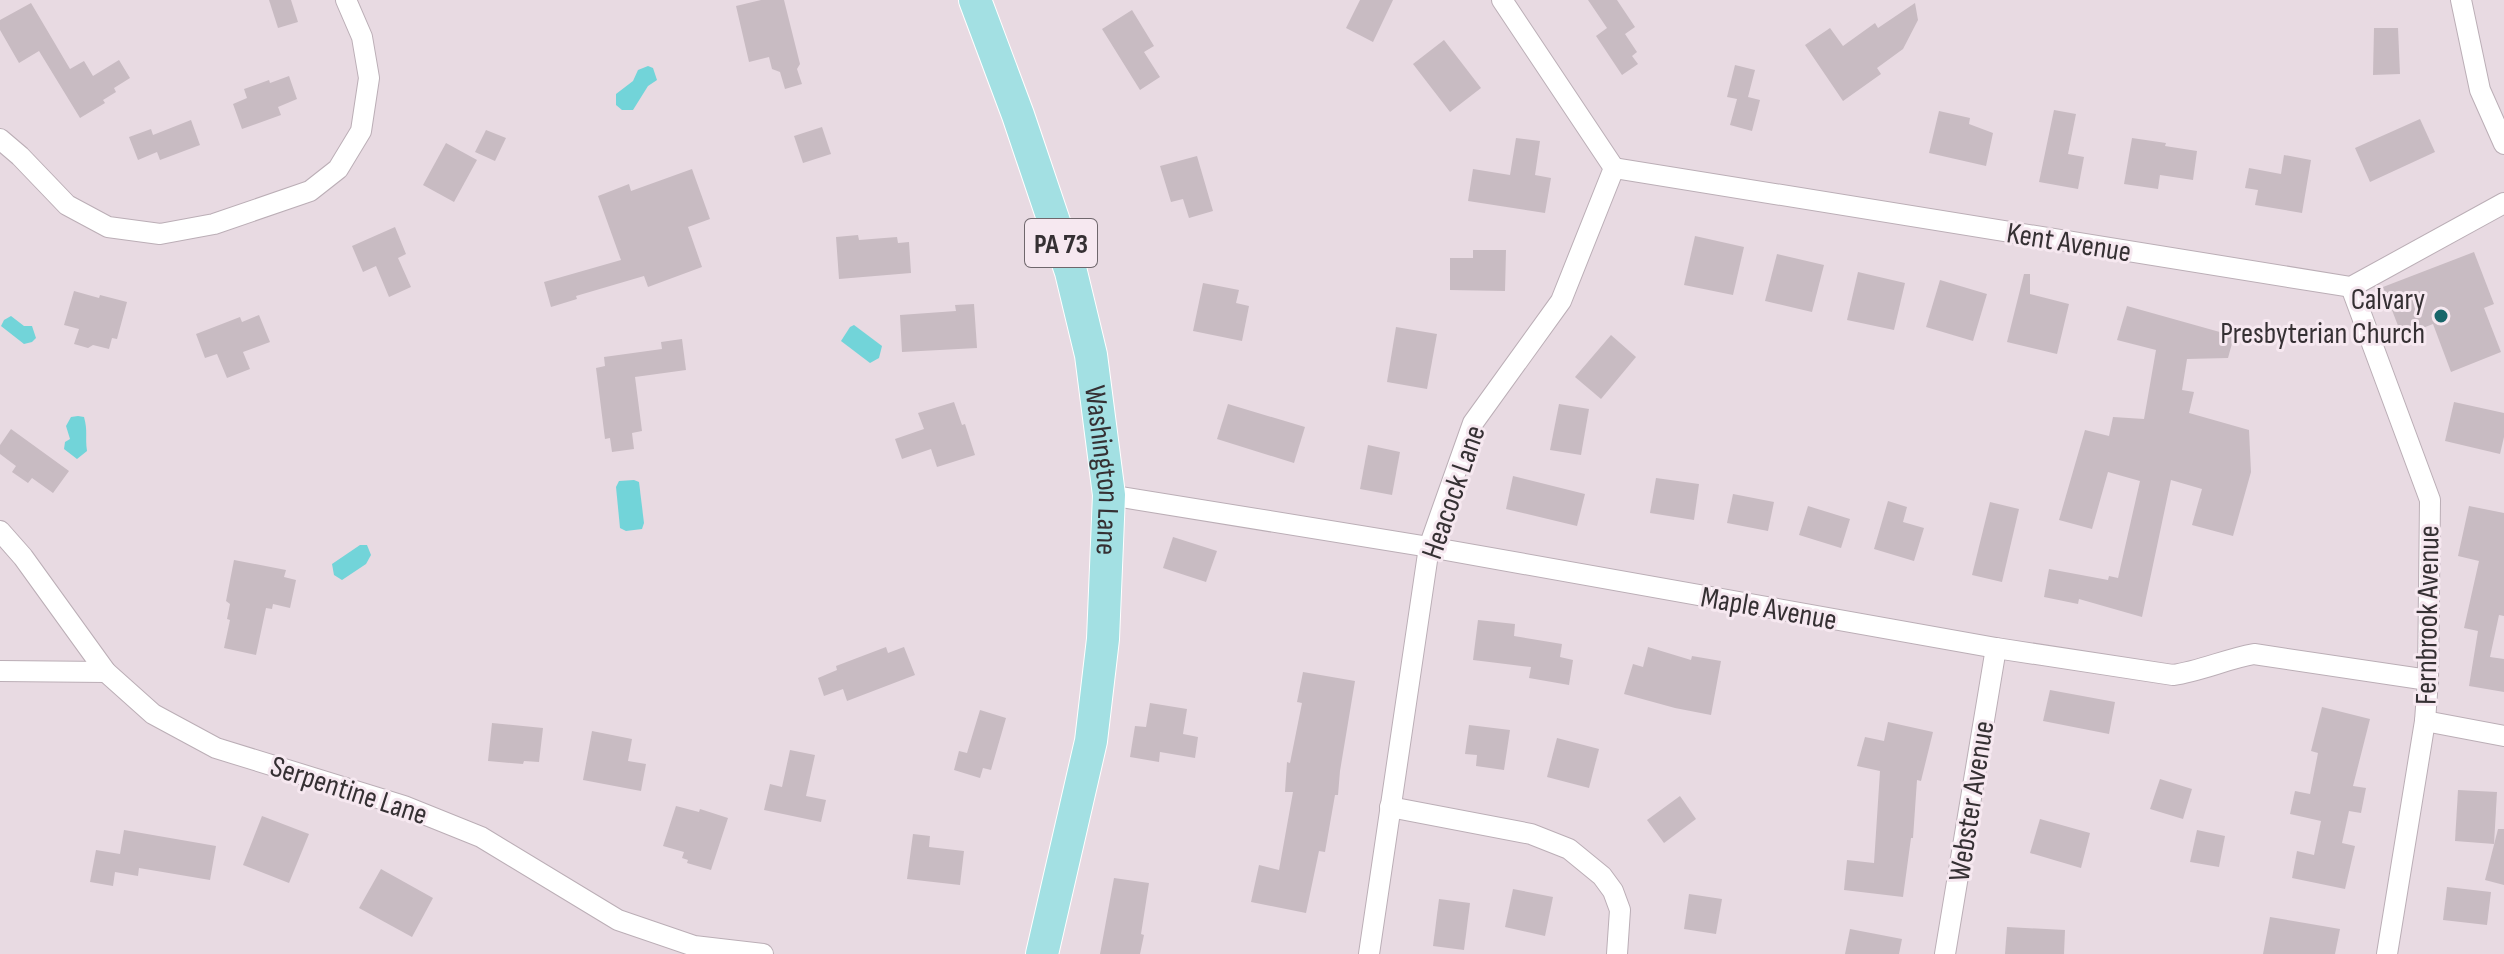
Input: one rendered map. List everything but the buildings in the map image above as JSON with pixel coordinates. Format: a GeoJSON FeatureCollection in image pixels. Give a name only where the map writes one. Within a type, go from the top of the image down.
{"type":"FeatureCollection","features":[{"type":"Feature","properties":{"kind":"main road","name":"Washington Lane"},"geometry":{"type":"LineString","coordinates":[[975,0],[1071,272],[1091,355],[1109,495],[1103,639],[1091,741],[1042,954]]}},
{"type":"Feature","properties":{"kind":"street"},"geometry":{"type":"LineString","coordinates":[[0,139],[67,205],[108,227],[160,234],[214,224],[310,191],[338,169],[361,131],[369,78],[362,37],[346,0]]}},
{"type":"Feature","properties":{"kind":"street"},"geometry":{"type":"LineString","coordinates":[[1502,0],[1614,168]]}},
{"type":"Feature","properties":{"kind":"street"},"geometry":{"type":"LineString","coordinates":[[2461,0],[2480,90],[2504,144]]}},
{"type":"Feature","properties":{"kind":"street","name":"Kent Avenue"},"geometry":{"type":"LineString","coordinates":[[1614,168],[2351,287]]}},
{"type":"Feature","properties":{"kind":"street","name":"Heacock Lane"},"geometry":{"type":"LineString","coordinates":[[1369,954],[1429,547],[1473,423],[1561,301],[1614,168]]}},
{"type":"Feature","properties":{"kind":"street"},"geometry":{"type":"LineString","coordinates":[[2351,287],[2504,203]]}},
{"type":"Feature","properties":{"kind":"street","name":"Fernbrook Avenue"},"geometry":{"type":"LineString","coordinates":[[2351,287],[2430,500],[2425,721],[2387,954]]}},
{"type":"Feature","properties":{"kind":"street","name":"Maple Avenue"},"geometry":{"type":"LineString","coordinates":[[1109,495],[1429,547],[1996,648],[2173,675],[2195,672],[2235,657],[2254,654],[2428,680]]}},
{"type":"Feature","properties":{"kind":"street","name":"Serpentine Lane"},"geometry":{"type":"LineString","coordinates":[[0,531],[23,557],[106,672],[153,714],[216,748],[404,806],[481,837],[618,920],[694,946],[763,954]]}},
{"type":"Feature","properties":{"kind":"street","name":"Webster Avenue"},"geometry":{"type":"LineString","coordinates":[[1945,954],[1996,648]]}},
{"type":"Feature","properties":{"kind":"street"},"geometry":{"type":"LineString","coordinates":[[0,671],[106,672]]}},
{"type":"Feature","properties":{"kind":"street"},"geometry":{"type":"LineString","coordinates":[[2425,721],[2504,736]]}},
{"type":"Feature","properties":{"kind":"street"},"geometry":{"type":"LineString","coordinates":[[1390,807],[1531,834],[1569,849],[1602,876],[1613,891],[1620,910],[1617,954]]}},
{"type":"Feature","properties":{"kind":"water"},"geometry":{"type":"Polygon","coordinates":[[[648,66],[653,68],[657,80],[648,86],[633,110],[622,110],[616,105],[616,94],[633,81],[638,70],[648,66]]]}},
{"type":"Feature","properties":{"kind":"water"},"geometry":{"type":"Polygon","coordinates":[[[11,316],[24,326],[32,326],[36,338],[32,342],[24,344],[1,326],[11,316]]]}},
{"type":"Feature","properties":{"kind":"water"},"geometry":{"type":"Polygon","coordinates":[[[854,325],[882,346],[879,358],[870,363],[841,341],[854,325]]]}},
{"type":"Feature","properties":{"kind":"water"},"geometry":{"type":"Polygon","coordinates":[[[71,417],[84,417],[87,451],[77,459],[64,449],[65,442],[70,439],[66,426],[71,417]]]}},
{"type":"Feature","properties":{"kind":"water"},"geometry":{"type":"Polygon","coordinates":[[[619,481],[639,482],[644,523],[642,529],[626,531],[620,528],[616,487],[619,481]]]}},
{"type":"Feature","properties":{"kind":"water"},"geometry":{"type":"Polygon","coordinates":[[[360,545],[367,545],[371,555],[366,564],[342,580],[334,575],[332,564],[360,545]]]}},
{"type":"Feature","properties":{"kind":"place","name":"Calvary Presbyterian Church"},"geometry":{"type":"Point","coordinates":[2441,316]}}]}
